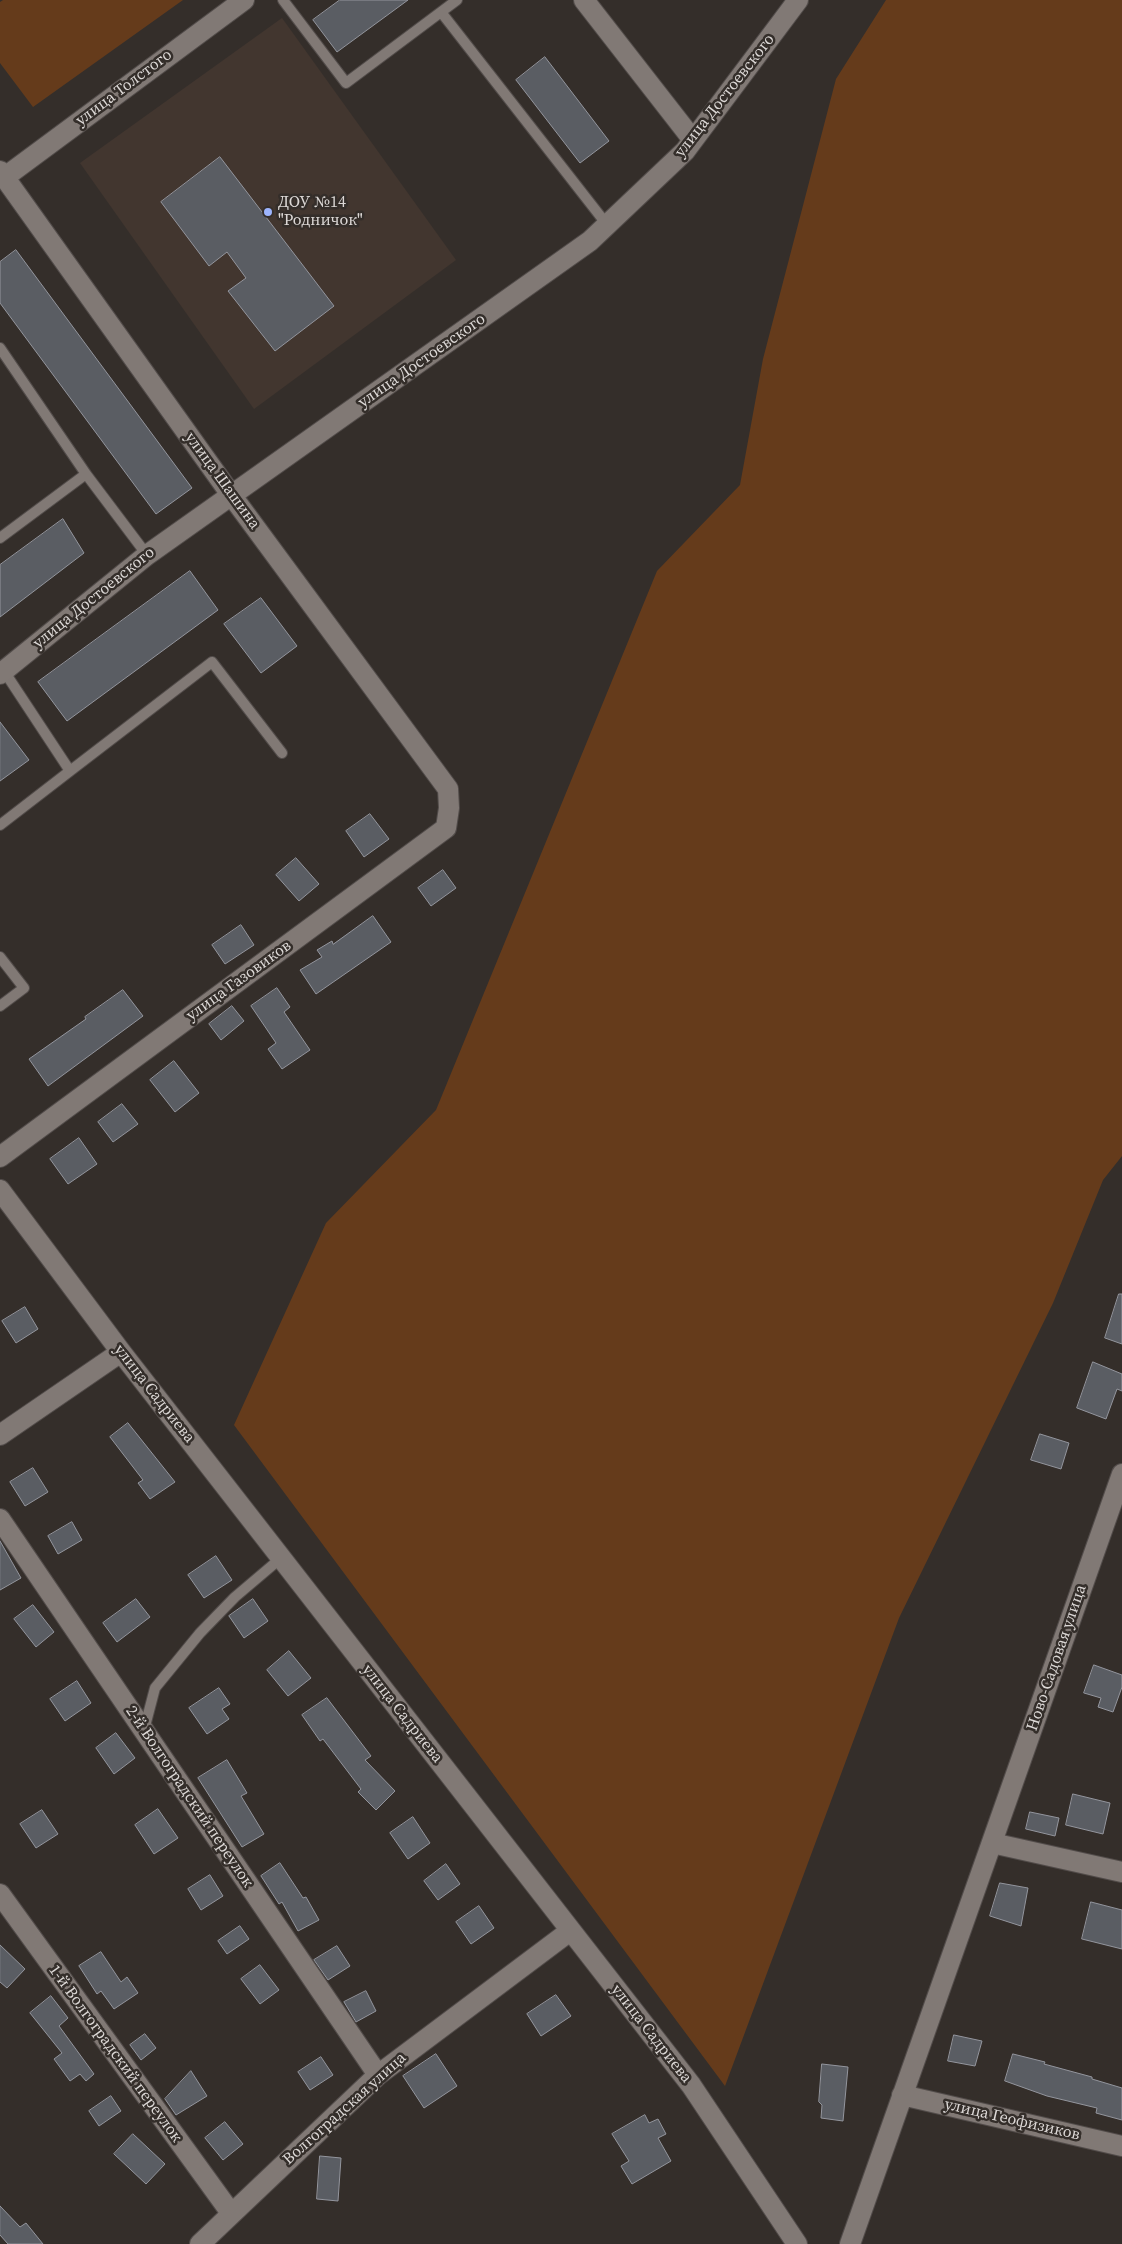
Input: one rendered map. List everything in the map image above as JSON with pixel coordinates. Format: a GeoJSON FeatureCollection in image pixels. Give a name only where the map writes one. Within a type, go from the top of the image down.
{"type":"FeatureCollection","features":[{"type":"Feature","properties":{"kind":"street","name":"улица Толстого"},"geometry":{"type":"LineString","coordinates":[[5,184],[244,0]]}},
{"type":"Feature","properties":{"kind":"street"},"geometry":{"type":"LineString","coordinates":[[584,0],[693,140]]}},
{"type":"Feature","properties":{"kind":"street","name":"улица Достоевского"},"geometry":{"type":"LineString","coordinates":[[2,672],[147,555],[590,241],[608,226],[693,140],[798,0]]}},
{"type":"Feature","properties":{"kind":"street","name":"улица Шашина"},"geometry":{"type":"LineString","coordinates":[[5,184],[448,789]]}},
{"type":"Feature","properties":{"kind":"street","name":"улица Газовиков"},"geometry":{"type":"LineString","coordinates":[[0,1157],[446,828],[448,789]]}},
{"type":"Feature","properties":{"kind":"street","name":"улица Садриева"},"geometry":{"type":"LineString","coordinates":[[0,1190],[121,1352],[691,2085],[797,2244]]}},
{"type":"Feature","properties":{"kind":"street"},"geometry":{"type":"LineString","coordinates":[[0,1435],[121,1352]]}},
{"type":"Feature","properties":{"kind":"street","name":"Ново-Садовая улица"},"geometry":{"type":"LineString","coordinates":[[850,2244],[1122,1474]]}},
{"type":"Feature","properties":{"kind":"street","name":"2-й Волгоградский переулок"},"geometry":{"type":"LineString","coordinates":[[0,1519],[378,2075]]}},
{"type":"Feature","properties":{"kind":"street"},"geometry":{"type":"LineString","coordinates":[[992,1842],[1122,1872]]}},
{"type":"Feature","properties":{"kind":"street","name":"1-й Волгоградский переулок"},"geometry":{"type":"LineString","coordinates":[[0,1894],[231,2213]]}},
{"type":"Feature","properties":{"kind":"street","name":"Волгоградская улица"},"geometry":{"type":"LineString","coordinates":[[200,2244],[378,2075],[570,1931]]}},
{"type":"Feature","properties":{"kind":"street","name":"улица Геофизиков"},"geometry":{"type":"LineString","coordinates":[[902,2095],[1122,2146]]}},
{"type":"Feature","properties":{"kind":"lane"},"geometry":{"type":"LineString","coordinates":[[283,0],[346,83],[457,0]]}},
{"type":"Feature","properties":{"kind":"lane"},"geometry":{"type":"LineString","coordinates":[[442,12],[608,226]]}},
{"type":"Feature","properties":{"kind":"lane"},"geometry":{"type":"LineString","coordinates":[[0,348],[86,474],[147,555]]}},
{"type":"Feature","properties":{"kind":"lane"},"geometry":{"type":"LineString","coordinates":[[0,538],[86,474]]}},
{"type":"Feature","properties":{"kind":"lane"},"geometry":{"type":"LineString","coordinates":[[0,825],[212,662],[282,753]]}},
{"type":"Feature","properties":{"kind":"lane"},"geometry":{"type":"LineString","coordinates":[[2,672],[70,771]]}},
{"type":"Feature","properties":{"kind":"lane"},"geometry":{"type":"LineString","coordinates":[[0,957],[24,988],[0,1006]]}},
{"type":"Feature","properties":{"kind":"lane"},"geometry":{"type":"LineString","coordinates":[[144,1731],[155,1688],[200,1632],[235,1597],[281,1558]]}},
{"type":"Feature","properties":{"kind":"shaded area"},"geometry":{"type":"Polygon","coordinates":[[[3,0],[183,0],[33,107],[0,63],[0,2],[3,0]]]}},
{"type":"Feature","properties":{"kind":"shaded area"},"geometry":{"type":"Polygon","coordinates":[[[886,0],[1122,0],[1122,1156],[1103,1180],[1053,1303],[899,1618],[725,2086],[234,1425],[326,1223],[436,1110],[657,571],[740,485],[763,359],[836,79],[886,0]]]}},
{"type":"Feature","properties":{"kind":"shaded area","name":"ДОУ №14 \"Родничок\""},"geometry":{"type":"Polygon","coordinates":[[[282,18],[456,260],[254,409],[80,163],[282,18]]]}},
{"type":"Feature","properties":{"kind":"building"},"geometry":{"type":"Polygon","coordinates":[[[340,0],[408,0],[337,52],[313,20],[340,0]]]}},
{"type":"Feature","properties":{"kind":"building"},"geometry":{"type":"Polygon","coordinates":[[[545,57],[609,141],[580,163],[516,80],[545,57]]]}},
{"type":"Feature","properties":{"kind":"building"},"geometry":{"type":"Polygon","coordinates":[[[220,157],[334,306],[275,351],[228,291],[246,278],[227,252],[209,266],[161,202],[220,157]]]}},
{"type":"Feature","properties":{"kind":"building"},"geometry":{"type":"Polygon","coordinates":[[[16,250],[192,488],[156,514],[0,303],[0,262],[16,250]]]}},
{"type":"Feature","properties":{"kind":"building"},"geometry":{"type":"Polygon","coordinates":[[[63,519],[84,553],[0,617],[0,565],[63,519]]]}},
{"type":"Feature","properties":{"kind":"building"},"geometry":{"type":"Polygon","coordinates":[[[190,571],[218,610],[67,721],[38,682],[190,571]]]}},
{"type":"Feature","properties":{"kind":"building"},"geometry":{"type":"Polygon","coordinates":[[[261,598],[297,646],[261,673],[224,624],[261,598]]]}},
{"type":"Feature","properties":{"kind":"building"},"geometry":{"type":"Polygon","coordinates":[[[0,722],[29,760],[0,781],[0,722]]]}},
{"type":"Feature","properties":{"kind":"building"},"geometry":{"type":"Polygon","coordinates":[[[370,814],[389,839],[364,857],[346,831],[370,814]]]}},
{"type":"Feature","properties":{"kind":"building"},"geometry":{"type":"Polygon","coordinates":[[[296,858],[319,884],[299,901],[276,875],[296,858]]]}},
{"type":"Feature","properties":{"kind":"building"},"geometry":{"type":"Polygon","coordinates":[[[443,870],[456,888],[431,906],[418,888],[443,870]]]}},
{"type":"Feature","properties":{"kind":"building"},"geometry":{"type":"Polygon","coordinates":[[[373,916],[391,942],[316,994],[300,970],[322,957],[317,950],[332,941],[333,944],[373,916]]]}},
{"type":"Feature","properties":{"kind":"building"},"geometry":{"type":"Polygon","coordinates":[[[241,925],[254,945],[225,964],[212,945],[241,925]]]}},
{"type":"Feature","properties":{"kind":"building"},"geometry":{"type":"Polygon","coordinates":[[[277,988],[290,1007],[284,1012],[310,1050],[282,1069],[268,1049],[276,1043],[251,1006],[277,988]]]}},
{"type":"Feature","properties":{"kind":"building"},"geometry":{"type":"Polygon","coordinates":[[[123,990],[143,1016],[48,1086],[29,1059],[123,990]]]}},
{"type":"Feature","properties":{"kind":"building"},"geometry":{"type":"Polygon","coordinates":[[[232,1006],[244,1021],[221,1040],[209,1024],[232,1006]]]}},
{"type":"Feature","properties":{"kind":"building"},"geometry":{"type":"Polygon","coordinates":[[[174,1061],[199,1093],[175,1112],[150,1080],[174,1061]]]}},
{"type":"Feature","properties":{"kind":"building"},"geometry":{"type":"Polygon","coordinates":[[[122,1104],[138,1124],[113,1142],[98,1122],[122,1104]]]}},
{"type":"Feature","properties":{"kind":"building"},"geometry":{"type":"Polygon","coordinates":[[[79,1138],[97,1164],[68,1184],[50,1159],[79,1138]]]}},
{"type":"Feature","properties":{"kind":"building"},"geometry":{"type":"Polygon","coordinates":[[[1119,1294],[1122,1294],[1122,1344],[1105,1338],[1119,1294]]]}},
{"type":"Feature","properties":{"kind":"building"},"geometry":{"type":"Polygon","coordinates":[[[25,1307],[38,1329],[16,1343],[2,1321],[25,1307]]]}},
{"type":"Feature","properties":{"kind":"building"},"geometry":{"type":"Polygon","coordinates":[[[1093,1362],[1122,1374],[1122,1391],[1117,1389],[1106,1419],[1077,1408],[1093,1362]]]}},
{"type":"Feature","properties":{"kind":"building"},"geometry":{"type":"Polygon","coordinates":[[[128,1423],[175,1482],[150,1499],[138,1483],[143,1480],[110,1437],[128,1423]]]}},
{"type":"Feature","properties":{"kind":"building"},"geometry":{"type":"Polygon","coordinates":[[[1040,1434],[1069,1443],[1061,1469],[1031,1460],[1040,1434]]]}},
{"type":"Feature","properties":{"kind":"building"},"geometry":{"type":"Polygon","coordinates":[[[33,1468],[48,1492],[25,1506],[10,1482],[33,1468]]]}},
{"type":"Feature","properties":{"kind":"building"},"geometry":{"type":"Polygon","coordinates":[[[72,1522],[82,1540],[58,1554],[48,1536],[72,1522]]]}},
{"type":"Feature","properties":{"kind":"building"},"geometry":{"type":"Polygon","coordinates":[[[0,1541],[21,1578],[0,1590],[0,1541]]]}},
{"type":"Feature","properties":{"kind":"building"},"geometry":{"type":"Polygon","coordinates":[[[216,1556],[232,1580],[204,1598],[188,1575],[216,1556]]]}},
{"type":"Feature","properties":{"kind":"building"},"geometry":{"type":"Polygon","coordinates":[[[136,1599],[150,1617],[117,1642],[103,1623],[136,1599]]]}},
{"type":"Feature","properties":{"kind":"building"},"geometry":{"type":"Polygon","coordinates":[[[253,1599],[268,1621],[244,1638],[229,1616],[253,1599]]]}},
{"type":"Feature","properties":{"kind":"building"},"geometry":{"type":"Polygon","coordinates":[[[33,1605],[54,1632],[36,1647],[14,1619],[33,1605]]]}},
{"type":"Feature","properties":{"kind":"building"},"geometry":{"type":"Polygon","coordinates":[[[289,1651],[311,1678],[288,1696],[267,1670],[289,1651]]]}},
{"type":"Feature","properties":{"kind":"building"},"geometry":{"type":"Polygon","coordinates":[[[1094,1665],[1122,1675],[1122,1687],[1113,1712],[1098,1707],[1101,1698],[1084,1693],[1094,1665]]]}},
{"type":"Feature","properties":{"kind":"building"},"geometry":{"type":"Polygon","coordinates":[[[77,1681],[91,1703],[65,1721],[50,1699],[77,1681]]]}},
{"type":"Feature","properties":{"kind":"building"},"geometry":{"type":"Polygon","coordinates":[[[219,1688],[230,1704],[222,1709],[229,1719],[207,1734],[189,1708],[219,1688]]]}},
{"type":"Feature","properties":{"kind":"building"},"geometry":{"type":"Polygon","coordinates":[[[327,1698],[371,1756],[365,1760],[395,1791],[376,1810],[358,1792],[361,1789],[323,1739],[320,1741],[302,1715],[327,1698]]]}},
{"type":"Feature","properties":{"kind":"building"},"geometry":{"type":"Polygon","coordinates":[[[116,1733],[135,1758],[114,1774],[96,1748],[116,1733]]]}},
{"type":"Feature","properties":{"kind":"building"},"geometry":{"type":"Polygon","coordinates":[[[227,1760],[247,1793],[241,1796],[264,1834],[242,1847],[198,1778],[227,1760]]]}},
{"type":"Feature","properties":{"kind":"building"},"geometry":{"type":"Polygon","coordinates":[[[1073,1794],[1110,1803],[1103,1834],[1066,1825],[1073,1794]]]}},
{"type":"Feature","properties":{"kind":"building"},"geometry":{"type":"Polygon","coordinates":[[[158,1809],[178,1838],[154,1854],[135,1825],[158,1809]]]}},
{"type":"Feature","properties":{"kind":"building"},"geometry":{"type":"Polygon","coordinates":[[[42,1810],[58,1834],[36,1848],[20,1824],[42,1810]]]}},
{"type":"Feature","properties":{"kind":"building"},"geometry":{"type":"Polygon","coordinates":[[[1030,1812],[1059,1818],[1055,1836],[1026,1829],[1030,1812]]]}},
{"type":"Feature","properties":{"kind":"building"},"geometry":{"type":"Polygon","coordinates":[[[413,1817],[430,1843],[408,1859],[390,1833],[413,1817]]]}},
{"type":"Feature","properties":{"kind":"building"},"geometry":{"type":"Polygon","coordinates":[[[280,1863],[303,1898],[306,1897],[319,1920],[298,1931],[282,1902],[279,1904],[261,1876],[280,1863]]]}},
{"type":"Feature","properties":{"kind":"building"},"geometry":{"type":"Polygon","coordinates":[[[446,1864],[460,1884],[438,1900],[424,1881],[446,1864]]]}},
{"type":"Feature","properties":{"kind":"building"},"geometry":{"type":"Polygon","coordinates":[[[210,1875],[223,1896],[201,1910],[188,1889],[210,1875]]]}},
{"type":"Feature","properties":{"kind":"building"},"geometry":{"type":"Polygon","coordinates":[[[1000,1883],[1028,1888],[1021,1926],[990,1916],[1000,1883]]]}},
{"type":"Feature","properties":{"kind":"building"},"geometry":{"type":"Polygon","coordinates":[[[1091,1902],[1122,1910],[1122,1949],[1082,1939],[1091,1902]]]}},
{"type":"Feature","properties":{"kind":"building"},"geometry":{"type":"Polygon","coordinates":[[[479,1906],[494,1928],[471,1944],[456,1922],[479,1906]]]}},
{"type":"Feature","properties":{"kind":"building"},"geometry":{"type":"Polygon","coordinates":[[[240,1926],[249,1939],[227,1954],[218,1941],[240,1926]]]}},
{"type":"Feature","properties":{"kind":"building"},"geometry":{"type":"Polygon","coordinates":[[[0,1945],[25,1969],[7,1988],[0,1982],[0,1945]]]}},
{"type":"Feature","properties":{"kind":"building"},"geometry":{"type":"Polygon","coordinates":[[[337,1946],[350,1966],[328,1980],[314,1960],[337,1946]]]}},
{"type":"Feature","properties":{"kind":"building"},"geometry":{"type":"Polygon","coordinates":[[[101,1952],[121,1982],[127,1977],[138,1993],[114,2009],[101,1991],[97,1994],[79,1966],[101,1952]]]}},
{"type":"Feature","properties":{"kind":"building"},"geometry":{"type":"Polygon","coordinates":[[[260,1965],[279,1990],[260,2004],[241,1979],[260,1965]]]}},
{"type":"Feature","properties":{"kind":"building"},"geometry":{"type":"Polygon","coordinates":[[[366,1991],[376,2011],[356,2022],[344,2002],[366,1991]]]}},
{"type":"Feature","properties":{"kind":"building"},"geometry":{"type":"Polygon","coordinates":[[[556,1995],[571,2016],[541,2036],[527,2014],[556,1995]]]}},
{"type":"Feature","properties":{"kind":"building"},"geometry":{"type":"Polygon","coordinates":[[[51,1996],[68,2018],[59,2026],[94,2074],[86,2081],[80,2074],[70,2081],[54,2059],[62,2053],[30,2013],[51,1996]]]}},
{"type":"Feature","properties":{"kind":"building"},"geometry":{"type":"Polygon","coordinates":[[[145,2034],[156,2048],[141,2060],[130,2045],[145,2034]]]}},
{"type":"Feature","properties":{"kind":"building"},"geometry":{"type":"Polygon","coordinates":[[[954,2035],[982,2041],[975,2066],[948,2061],[954,2035]]]}},
{"type":"Feature","properties":{"kind":"building"},"geometry":{"type":"Polygon","coordinates":[[[436,2054],[457,2086],[424,2108],[403,2076],[436,2054]]]}},
{"type":"Feature","properties":{"kind":"building"},"geometry":{"type":"Polygon","coordinates":[[[1013,2054],[1045,2062],[1044,2064],[1092,2077],[1092,2079],[1122,2088],[1122,2120],[1096,2113],[1097,2108],[1047,2096],[1005,2081],[1013,2054]]]}},
{"type":"Feature","properties":{"kind":"building"},"geometry":{"type":"Polygon","coordinates":[[[321,2057],[333,2075],[310,2090],[298,2072],[321,2057]]]}},
{"type":"Feature","properties":{"kind":"building"},"geometry":{"type":"Polygon","coordinates":[[[822,2064],[848,2067],[843,2121],[821,2118],[822,2105],[819,2102],[822,2064]]]}},
{"type":"Feature","properties":{"kind":"building"},"geometry":{"type":"Polygon","coordinates":[[[191,2071],[207,2096],[176,2115],[165,2099],[191,2071]]]}},
{"type":"Feature","properties":{"kind":"building"},"geometry":{"type":"Polygon","coordinates":[[[111,2096],[121,2111],[99,2126],[89,2111],[111,2096]]]}},
{"type":"Feature","properties":{"kind":"building"},"geometry":{"type":"Polygon","coordinates":[[[645,2115],[649,2123],[658,2119],[666,2134],[658,2138],[671,2161],[632,2184],[621,2166],[629,2161],[612,2134],[645,2115]]]}},
{"type":"Feature","properties":{"kind":"building"},"geometry":{"type":"Polygon","coordinates":[[[225,2122],[243,2144],[223,2160],[205,2138],[225,2122]]]}},
{"type":"Feature","properties":{"kind":"building"},"geometry":{"type":"Polygon","coordinates":[[[133,2134],[165,2164],[146,2184],[114,2154],[133,2134]]]}},
{"type":"Feature","properties":{"kind":"building"},"geometry":{"type":"Polygon","coordinates":[[[320,2156],[341,2158],[338,2201],[317,2199],[320,2156]]]}},
{"type":"Feature","properties":{"kind":"building"},"geometry":{"type":"Polygon","coordinates":[[[0,2206],[20,2227],[26,2223],[43,2244],[8,2244],[0,2235],[0,2206]]]}},
{"type":"Feature","properties":{"kind":"place","name":"ДОУ №14 \"Родничок\""},"geometry":{"type":"Point","coordinates":[268,212]}}]}
